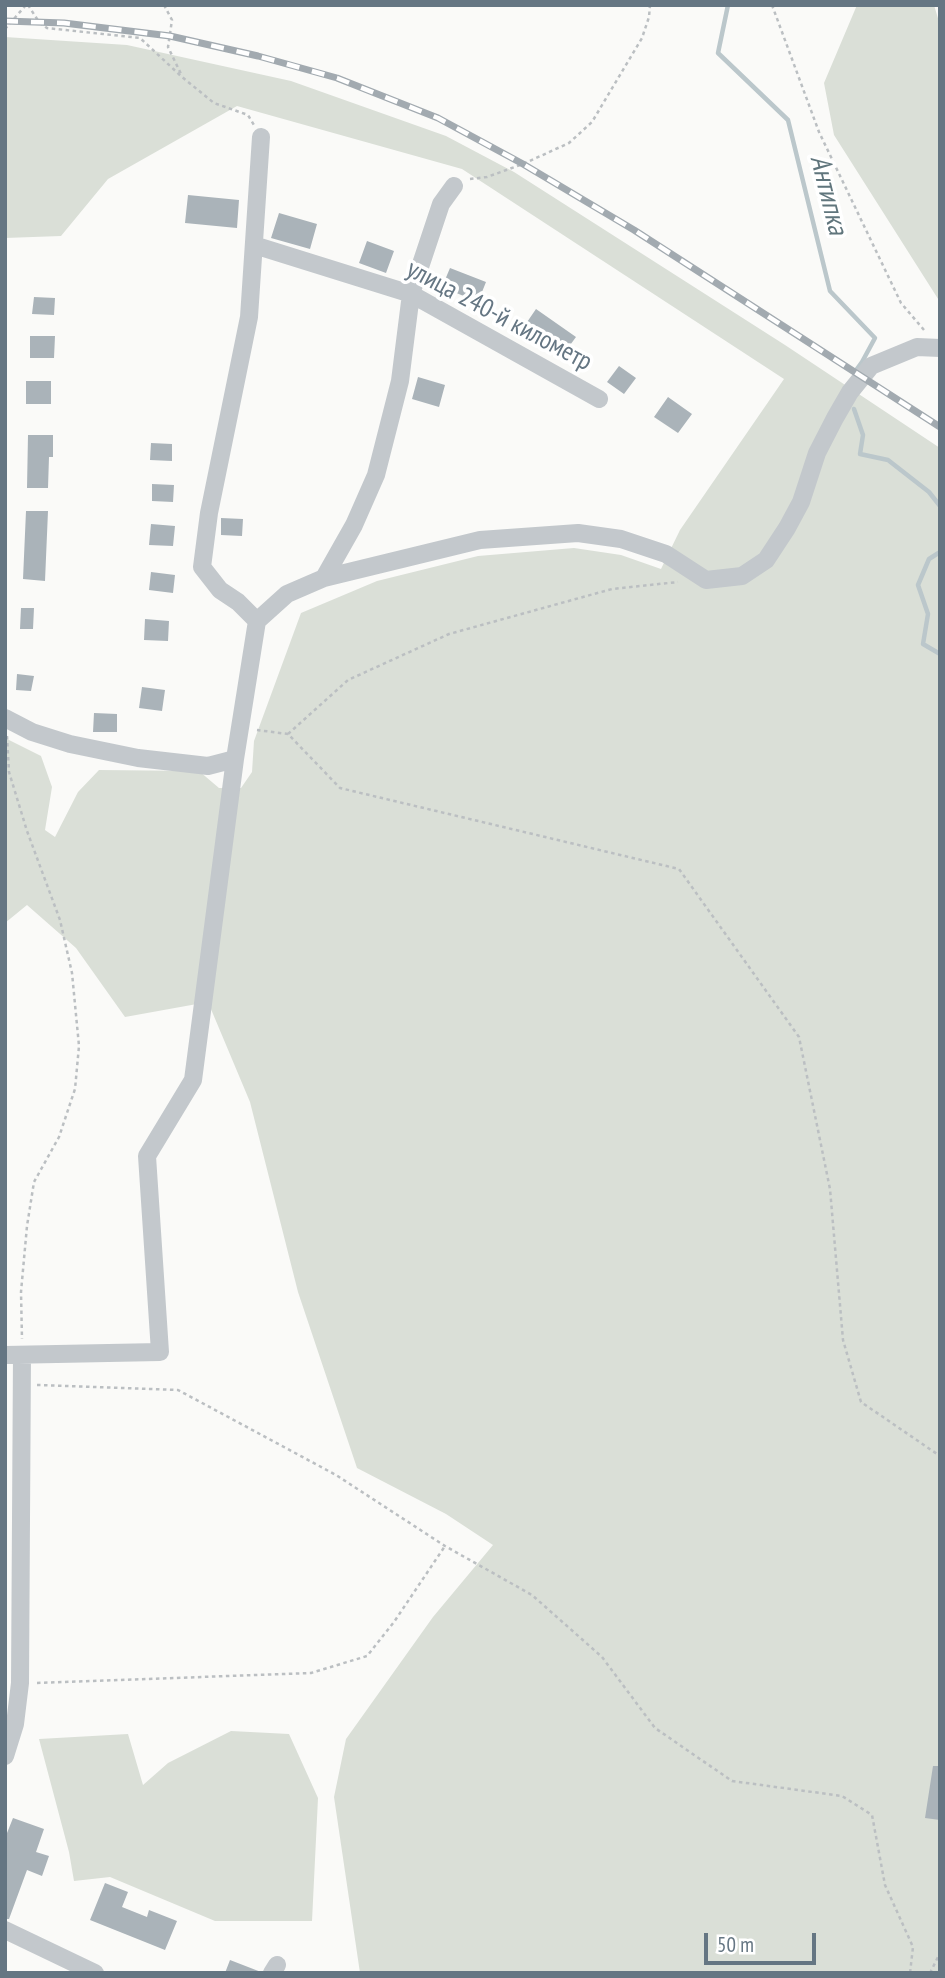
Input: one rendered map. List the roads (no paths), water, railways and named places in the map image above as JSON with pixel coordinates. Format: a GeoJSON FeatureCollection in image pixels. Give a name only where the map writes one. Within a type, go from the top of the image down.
{"type":"FeatureCollection","features":[{"type":"Feature","properties":{"kind":"street"},"geometry":{"type":"LineString","coordinates":[[257,621],[238,602],[220,590],[202,567],[209,513],[249,317],[261,137]]}},
{"type":"Feature","properties":{"kind":"street"},"geometry":{"type":"LineString","coordinates":[[324,578],[354,525],[376,475],[400,381],[411,294],[442,204],[454,186]]}},
{"type":"Feature","properties":{"kind":"street","name":"улица 240-й километр"},"geometry":{"type":"LineString","coordinates":[[254,245],[411,294],[599,399]]}},
{"type":"Feature","properties":{"kind":"street"},"geometry":{"type":"LineString","coordinates":[[5,1756],[15,1724],[20,1683],[23,1385],[14,1355],[160,1352],[147,1156],[193,1080],[235,759],[257,621],[287,594],[324,578],[480,540],[578,533],[621,539],[666,554],[706,580],[743,576],[766,560],[787,528],[801,502],[823,441],[850,392],[871,366],[917,347],[938,347]]}},
{"type":"Feature","properties":{"kind":"street"},"geometry":{"type":"LineString","coordinates":[[6,718],[32,732],[70,744],[138,758],[208,766],[235,759]]}},
{"type":"Feature","properties":{"kind":"street"},"geometry":{"type":"LineString","coordinates":[[5,1930],[95,1973]]}},
{"type":"Feature","properties":{"kind":"waterway","name":"Антипка"},"geometry":{"type":"LineString","coordinates":[[728,5],[718,53],[788,120],[830,291],[875,338],[854,373]]}},
{"type":"Feature","properties":{"kind":"waterway","name":"Антипка"},"geometry":{"type":"LineString","coordinates":[[854,409],[863,435],[860,454],[888,460],[929,492],[940,506]]}},
{"type":"Feature","properties":{"kind":"waterway","name":"Антипка"},"geometry":{"type":"LineString","coordinates":[[940,552],[929,559],[918,585],[928,614],[923,644],[940,654]]}},
{"type":"Feature","properties":{"kind":"railway"},"geometry":{"type":"LineString","coordinates":[[5,21],[64,23],[170,36],[337,78],[438,118],[523,164],[634,230],[940,427]]}}]}
